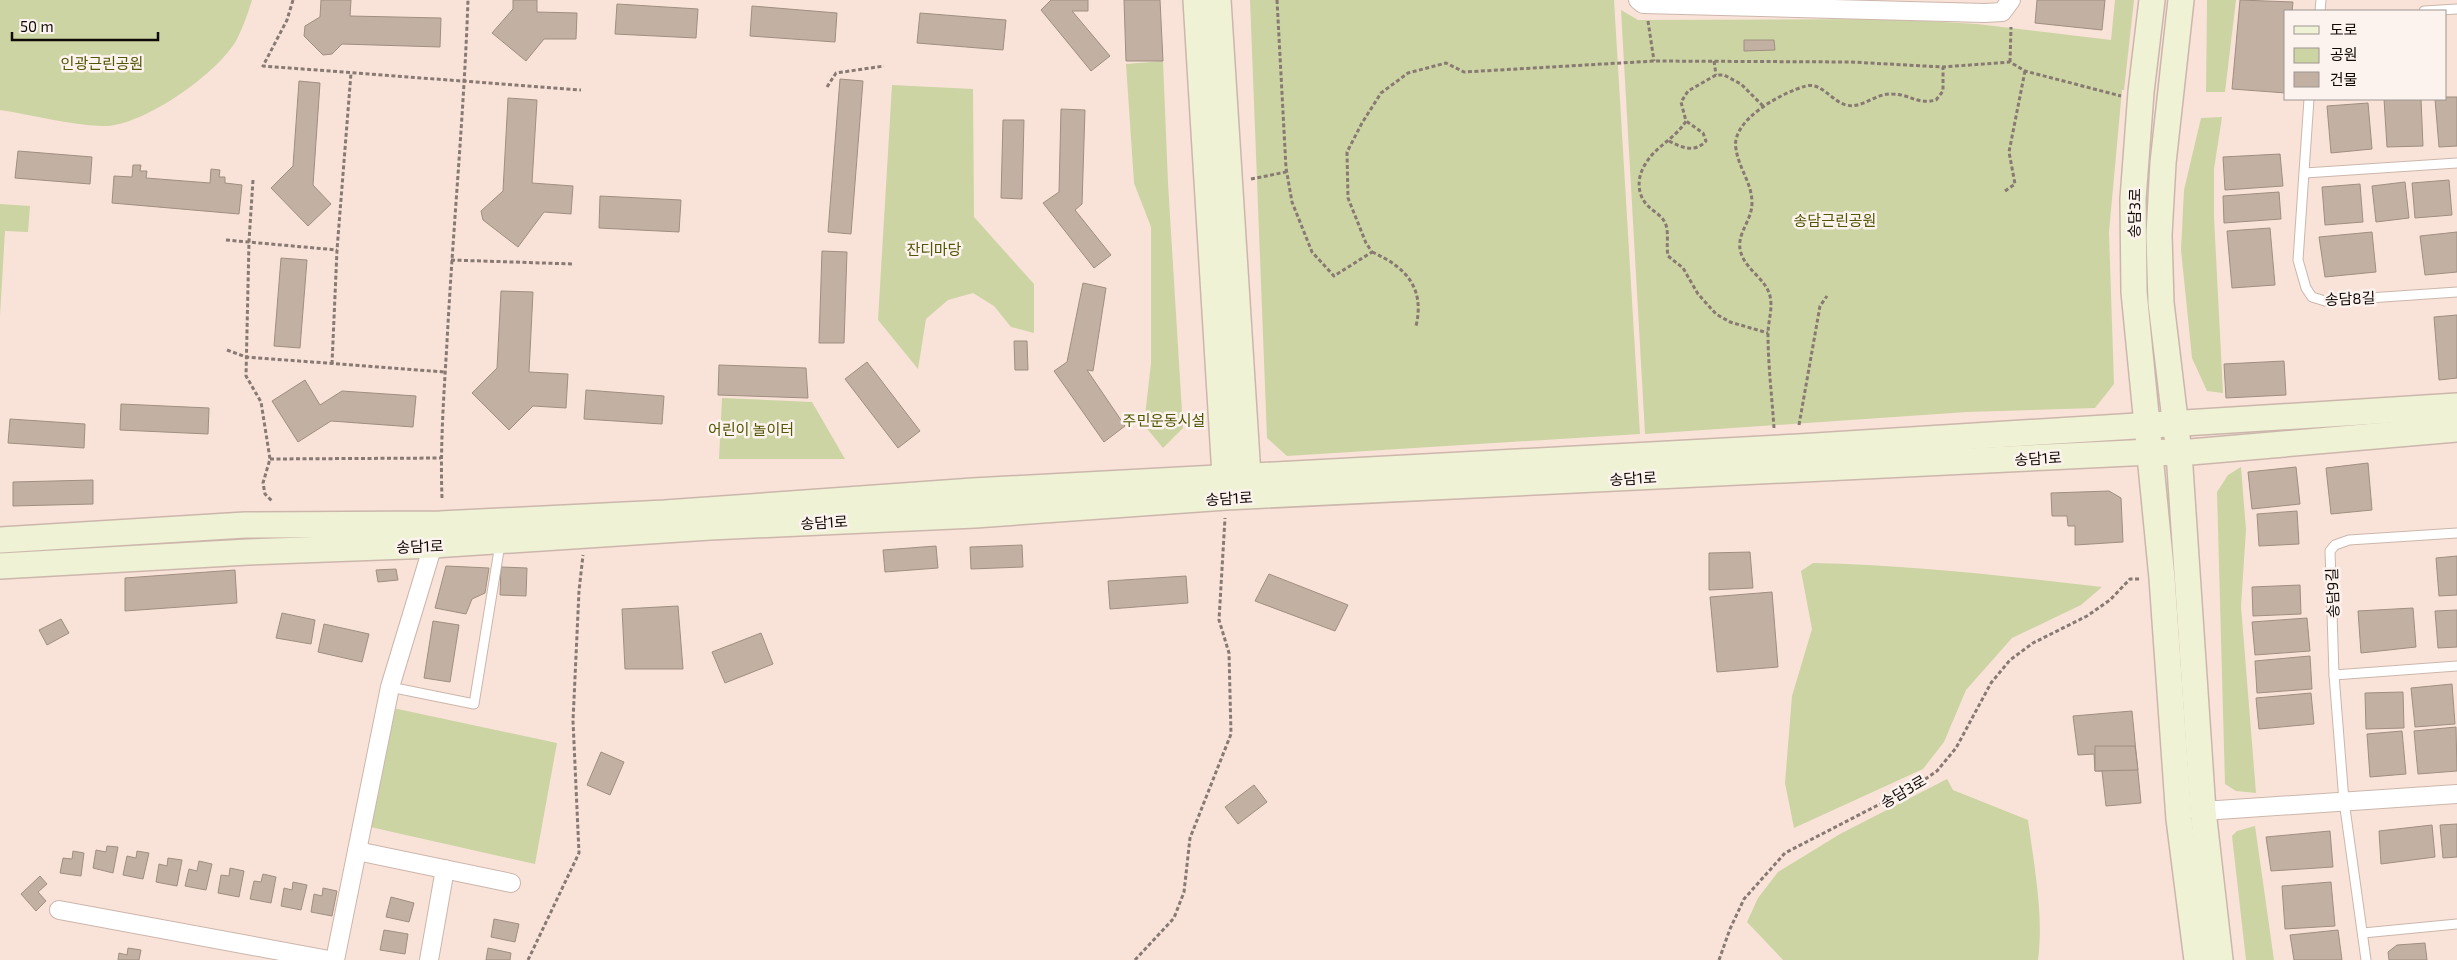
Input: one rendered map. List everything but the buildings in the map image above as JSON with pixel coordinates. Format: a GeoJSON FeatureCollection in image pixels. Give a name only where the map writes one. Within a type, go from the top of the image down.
{"type":"FeatureCollection","features":[{"type":"Feature","properties":{"kind":"main road"},"geometry":{"type":"LineString","coordinates":[[1196,0],[1238,486]]}},
{"type":"Feature","properties":{"kind":"main road"},"geometry":{"type":"LineString","coordinates":[[1218,0],[1238,486]]}},
{"type":"Feature","properties":{"kind":"main road","name":"송담3로"},"geometry":{"type":"LineString","coordinates":[[2152,0],[2141,92],[2133,200],[2134,292],[2162,578],[2179,818],[2197,960]]}},
{"type":"Feature","properties":{"kind":"main road","name":"송담3로"},"geometry":{"type":"LineString","coordinates":[[2181,0],[2163,163],[2159,235],[2161,303],[2179,453],[2203,811],[2220,960]]}},
{"type":"Feature","properties":{"kind":"main road","name":"송담1로"},"geometry":{"type":"LineString","coordinates":[[0,566],[248,552],[433,546],[586,535],[975,515],[1238,486],[2457,406]]}},
{"type":"Feature","properties":{"kind":"main road"},"geometry":{"type":"LineString","coordinates":[[2148,426],[2179,453]]}},
{"type":"Feature","properties":{"kind":"main road","name":"송담1로"},"geometry":{"type":"LineString","coordinates":[[0,540],[245,525],[440,524],[665,513],[973,491],[1238,486],[2151,452],[2179,453],[2457,429]]}},
{"type":"Feature","properties":{"kind":"street"},"geometry":{"type":"LineString","coordinates":[[1642,8],[1643,4],[1985,13],[2002,12],[2011,0]]}},
{"type":"Feature","properties":{"kind":"street"},"geometry":{"type":"LineString","coordinates":[[335,960],[390,687],[433,546]]}},
{"type":"Feature","properties":{"kind":"street"},"geometry":{"type":"LineString","coordinates":[[2203,811],[2457,794]]}},
{"type":"Feature","properties":{"kind":"street"},"geometry":{"type":"LineString","coordinates":[[357,851],[511,883]]}},
{"type":"Feature","properties":{"kind":"street"},"geometry":{"type":"LineString","coordinates":[[429,960],[445,869]]}},
{"type":"Feature","properties":{"kind":"street"},"geometry":{"type":"LineString","coordinates":[[59,910],[330,960]]}},
{"type":"Feature","properties":{"kind":"lane"},"geometry":{"type":"LineString","coordinates":[[2440,10],[2457,9]]}},
{"type":"Feature","properties":{"kind":"lane","name":"송담8길"},"geometry":{"type":"LineString","coordinates":[[2310,100],[2298,260],[2306,288],[2312,297],[2325,301],[2457,292]]}},
{"type":"Feature","properties":{"kind":"lane"},"geometry":{"type":"LineString","coordinates":[[2305,173],[2457,163]]}},
{"type":"Feature","properties":{"kind":"lane","name":"송담9길"},"geometry":{"type":"LineString","coordinates":[[2366,960],[2344,801],[2334,675],[2330,552],[2335,545],[2349,540],[2457,533]]}},
{"type":"Feature","properties":{"kind":"lane"},"geometry":{"type":"LineString","coordinates":[[390,687],[474,704],[501,541]]}},
{"type":"Feature","properties":{"kind":"lane"},"geometry":{"type":"LineString","coordinates":[[2334,675],[2457,666]]}},
{"type":"Feature","properties":{"kind":"lane"},"geometry":{"type":"LineString","coordinates":[[2363,933],[2457,924]]}},
{"type":"Feature","properties":{"kind":"path"},"geometry":{"type":"LineString","coordinates":[[293,0],[287,20],[264,66],[582,90]]}},
{"type":"Feature","properties":{"kind":"path"},"geometry":{"type":"LineString","coordinates":[[442,498],[440,458],[451,260],[465,81],[468,0]]}},
{"type":"Feature","properties":{"kind":"path"},"geometry":{"type":"LineString","coordinates":[[1277,0],[1286,172],[1292,202],[1312,252],[1334,276],[1372,252]]}},
{"type":"Feature","properties":{"kind":"path"},"geometry":{"type":"LineString","coordinates":[[1642,8],[1654,61]]}},
{"type":"Feature","properties":{"kind":"path"},"geometry":{"type":"LineString","coordinates":[[2010,62],[2012,22]]}},
{"type":"Feature","properties":{"kind":"path"},"geometry":{"type":"LineString","coordinates":[[1416,326],[1419,313],[1419,296],[1408,278],[1393,261],[1372,252],[1366,243],[1348,198],[1347,152],[1381,93],[1408,73],[1446,63],[1464,72],[1654,61],[1851,62],[1943,67],[2010,62],[2025,71],[2128,98]]}},
{"type":"Feature","properties":{"kind":"path"},"geometry":{"type":"LineString","coordinates":[[1714,61],[1716,75]]}},
{"type":"Feature","properties":{"kind":"path"},"geometry":{"type":"LineString","coordinates":[[827,87],[836,73],[884,66]]}},
{"type":"Feature","properties":{"kind":"path"},"geometry":{"type":"LineString","coordinates":[[1774,434],[1768,333],[1771,304],[1769,294],[1745,264],[1738,244],[1752,211],[1752,197],[1750,183],[1738,159],[1734,140],[1749,119],[1763,106],[1811,85],[1820,88],[1837,102],[1848,105],[1858,106],[1883,94],[1893,94],[1916,101],[1927,102],[1936,100],[1943,91],[1943,67]]}},
{"type":"Feature","properties":{"kind":"path"},"geometry":{"type":"LineString","coordinates":[[2005,191],[2015,184],[2009,152],[2025,71]]}},
{"type":"Feature","properties":{"kind":"path"},"geometry":{"type":"LineString","coordinates":[[332,364],[337,250],[351,73]]}},
{"type":"Feature","properties":{"kind":"path"},"geometry":{"type":"LineString","coordinates":[[1669,141],[1688,148],[1700,146],[1706,141],[1703,133],[1686,121],[1681,102],[1688,91],[1716,75],[1724,75],[1740,84],[1763,106]]}},
{"type":"Feature","properties":{"kind":"path"},"geometry":{"type":"LineString","coordinates":[[1686,121],[1679,132],[1649,159],[1640,174],[1639,183],[1643,200],[1664,221],[1667,227],[1668,256],[1683,268],[1698,294],[1716,314],[1730,322],[1768,333]]}},
{"type":"Feature","properties":{"kind":"path"},"geometry":{"type":"LineString","coordinates":[[1243,180],[1286,172]]}},
{"type":"Feature","properties":{"kind":"path"},"geometry":{"type":"LineString","coordinates":[[253,180],[249,241],[246,376],[261,402],[270,459],[263,483],[265,494],[280,506]]}},
{"type":"Feature","properties":{"kind":"path"},"geometry":{"type":"LineString","coordinates":[[226,240],[337,250]]}},
{"type":"Feature","properties":{"kind":"path"},"geometry":{"type":"LineString","coordinates":[[451,260],[574,264]]}},
{"type":"Feature","properties":{"kind":"path"},"geometry":{"type":"LineString","coordinates":[[1799,448],[1798,434],[1820,306],[1827,296]]}},
{"type":"Feature","properties":{"kind":"path"},"geometry":{"type":"LineString","coordinates":[[227,350],[246,357],[445,372]]}},
{"type":"Feature","properties":{"kind":"path"},"geometry":{"type":"LineString","coordinates":[[270,459],[440,458]]}},
{"type":"Feature","properties":{"kind":"path"},"geometry":{"type":"LineString","coordinates":[[1135,960],[1174,918],[1184,892],[1190,838],[1231,734],[1230,653],[1219,620],[1238,486]]}},
{"type":"Feature","properties":{"kind":"path"},"geometry":{"type":"LineString","coordinates":[[528,960],[579,853],[573,721],[579,591],[586,535]]}},
{"type":"Feature","properties":{"kind":"path","name":"송담3로"},"geometry":{"type":"LineString","coordinates":[[1718,960],[1730,928],[1744,899],[1785,853],[1916,786],[1937,770],[1956,748],[1991,683],[2010,660],[2033,642],[2086,616],[2110,600],[2130,579],[2162,578]]}},
{"type":"Feature","properties":{"kind":"green space","name":"인광근린공원"},"geometry":{"type":"Polygon","coordinates":[[[0,0],[252,0],[237,39],[228,53],[197,82],[157,108],[137,118],[118,124],[102,126],[64,122],[0,110],[0,0]]]}},
{"type":"Feature","properties":{"kind":"green space"},"geometry":{"type":"Polygon","coordinates":[[[1250,0],[1614,0],[1640,434],[1287,456],[1267,438],[1250,0]]]}},
{"type":"Feature","properties":{"kind":"green space","name":"송담근린공원"},"geometry":{"type":"Polygon","coordinates":[[[2115,0],[2134,0],[2124,90],[2122,90],[2109,232],[2114,384],[2095,408],[1967,412],[1645,434],[1621,10],[1638,20],[1893,19],[1977,24],[2111,40],[2115,0]]]}},
{"type":"Feature","properties":{"kind":"green space"},"geometry":{"type":"Polygon","coordinates":[[[2207,0],[2236,0],[2225,92],[2206,92],[2207,0]]]}},
{"type":"Feature","properties":{"kind":"green space","name":"주민운동시설"},"geometry":{"type":"Polygon","coordinates":[[[1163,61],[1168,183],[1183,428],[1163,448],[1144,425],[1151,363],[1151,227],[1134,183],[1126,64],[1163,61]]]}},
{"type":"Feature","properties":{"kind":"green space","name":"잔디마당"},"geometry":{"type":"Polygon","coordinates":[[[892,85],[973,89],[974,217],[1034,284],[1034,333],[1011,327],[994,306],[973,293],[948,300],[926,319],[918,369],[878,320],[892,85]]]}},
{"type":"Feature","properties":{"kind":"green space"},"geometry":{"type":"Polygon","coordinates":[[[2222,117],[2214,169],[2214,217],[2223,393],[2207,391],[2192,358],[2181,250],[2184,190],[2201,118],[2222,117]]]}},
{"type":"Feature","properties":{"kind":"green space"},"geometry":{"type":"Polygon","coordinates":[[[0,204],[30,206],[28,232],[5,231],[0,316],[0,204]]]}},
{"type":"Feature","properties":{"kind":"green space","name":"어린이 놀이터"},"geometry":{"type":"Polygon","coordinates":[[[722,398],[812,402],[845,459],[719,459],[722,398]]]}},
{"type":"Feature","properties":{"kind":"green space"},"geometry":{"type":"Polygon","coordinates":[[[2241,467],[2246,530],[2241,606],[2256,793],[2236,791],[2225,784],[2217,492],[2228,475],[2241,467]]]}},
{"type":"Feature","properties":{"kind":"green space"},"geometry":{"type":"Polygon","coordinates":[[[1813,563],[1922,569],[2102,587],[2081,605],[2012,638],[1966,690],[1944,742],[1923,769],[1794,828],[1785,783],[1792,696],[1812,629],[1801,571],[1813,563]]]}},
{"type":"Feature","properties":{"kind":"green space"},"geometry":{"type":"Polygon","coordinates":[[[393,708],[557,743],[535,864],[366,826],[393,708]]]}},
{"type":"Feature","properties":{"kind":"green space"},"geometry":{"type":"Polygon","coordinates":[[[1947,779],[1953,790],[2028,820],[2039,908],[2040,943],[2038,960],[1783,960],[1747,922],[1758,898],[1778,872],[1840,834],[1947,779]]]}},
{"type":"Feature","properties":{"kind":"green space"},"geometry":{"type":"Polygon","coordinates":[[[2255,826],[2274,960],[2246,960],[2232,836],[2237,831],[2255,826]]]}}]}
